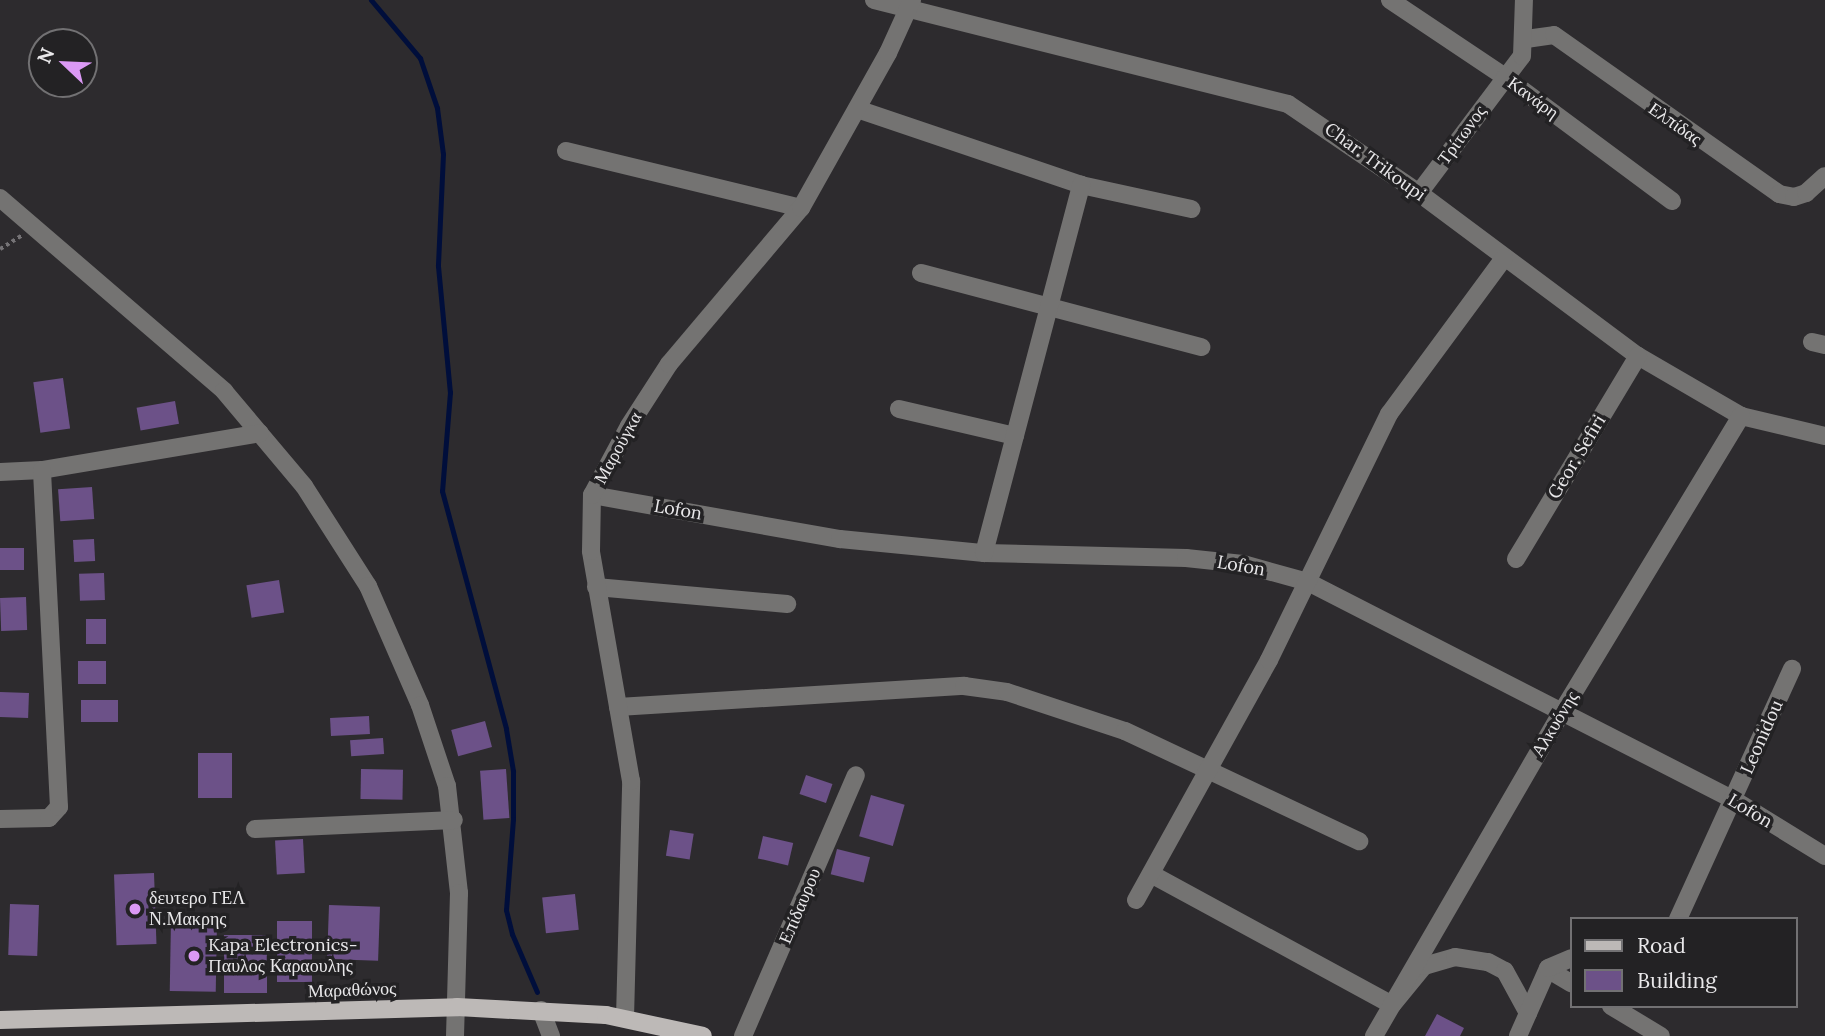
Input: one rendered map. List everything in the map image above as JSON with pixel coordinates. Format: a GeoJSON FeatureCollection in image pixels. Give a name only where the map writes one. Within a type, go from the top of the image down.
{"type":"FeatureCollection","features":[{"type":"Feature","properties":{"kind":"main road","name":"Μαραθώνος"},"geometry":{"type":"LineString","coordinates":[[0,1020],[457,1007],[541,1010],[625,1018],[703,1036]]}},
{"type":"Feature","properties":{"kind":"street","name":"Char. Trikoupi"},"geometry":{"type":"LineString","coordinates":[[874,0],[911,5],[1287,104],[1419,193],[1638,356],[1741,416],[1825,436]]}},
{"type":"Feature","properties":{"kind":"street","name":"Κανάρη"},"geometry":{"type":"LineString","coordinates":[[1390,0],[1505,78],[1672,201]]}},
{"type":"Feature","properties":{"kind":"street","name":"Τρίτωνος"},"geometry":{"type":"LineString","coordinates":[[1419,193],[1522,56],[1526,39],[1524,0]]}},
{"type":"Feature","properties":{"kind":"street","name":"Μαρούγκα"},"geometry":{"type":"LineString","coordinates":[[625,1018],[633,817],[618,707],[591,551],[592,495],[629,426],[670,364],[801,208],[911,5]]}},
{"type":"Feature","properties":{"kind":"street","name":"Ελπίδας"},"geometry":{"type":"LineString","coordinates":[[1526,39],[1554,34],[1779,194],[1794,197],[1806,193],[1825,176]]}},
{"type":"Feature","properties":{"kind":"street"},"geometry":{"type":"LineString","coordinates":[[857,109],[1081,185],[1191,209]]}},
{"type":"Feature","properties":{"kind":"street"},"geometry":{"type":"LineString","coordinates":[[566,151],[801,208]]}},
{"type":"Feature","properties":{"kind":"street"},"geometry":{"type":"LineString","coordinates":[[984,553],[1081,185]]}},
{"type":"Feature","properties":{"kind":"street"},"geometry":{"type":"LineString","coordinates":[[0,198],[31,229],[204,371],[304,486],[368,586],[420,705],[447,786],[454,820],[460,934],[455,1036]]}},
{"type":"Feature","properties":{"kind":"street"},"geometry":{"type":"LineString","coordinates":[[1136,900],[1308,582],[1389,414],[1504,258]]}},
{"type":"Feature","properties":{"kind":"street"},"geometry":{"type":"LineString","coordinates":[[920,273],[1048,309],[1201,347]]}},
{"type":"Feature","properties":{"kind":"street","name":"Geor. Sefiri"},"geometry":{"type":"LineString","coordinates":[[1516,559],[1638,356]]}},
{"type":"Feature","properties":{"kind":"street"},"geometry":{"type":"LineString","coordinates":[[899,409],[1015,436]]}},
{"type":"Feature","properties":{"kind":"street","name":"Αλκυόνης"},"geometry":{"type":"LineString","coordinates":[[1374,1036],[1563,710],[1741,416]]}},
{"type":"Feature","properties":{"kind":"street"},"geometry":{"type":"LineString","coordinates":[[0,472],[42,470],[260,433]]}},
{"type":"Feature","properties":{"kind":"street"},"geometry":{"type":"LineString","coordinates":[[0,819],[49,818],[59,807],[42,470]]}},
{"type":"Feature","properties":{"kind":"street","name":"Lofon"},"geometry":{"type":"LineString","coordinates":[[592,495],[840,539],[984,553],[1186,558],[1243,564],[1308,582],[1563,710],[1734,800],[1825,856]]}},
{"type":"Feature","properties":{"kind":"street"},"geometry":{"type":"LineString","coordinates":[[596,587],[786,604]]}},
{"type":"Feature","properties":{"kind":"street","name":"Leonidou"},"geometry":{"type":"LineString","coordinates":[[1679,917],[1792,669]]}},
{"type":"Feature","properties":{"kind":"street"},"geometry":{"type":"LineString","coordinates":[[618,707],[964,687],[1032,696],[1208,767],[1359,841]]}},
{"type":"Feature","properties":{"kind":"street","name":"Επίδαυρου"},"geometry":{"type":"LineString","coordinates":[[744,1036],[856,775]]}},
{"type":"Feature","properties":{"kind":"street"},"geometry":{"type":"LineString","coordinates":[[254,830],[454,820]]}},
{"type":"Feature","properties":{"kind":"street"},"geometry":{"type":"LineString","coordinates":[[1151,874],[1392,1005],[1424,966],[1455,957],[1488,962],[1505,971],[1528,1013]]}},
{"type":"Feature","properties":{"kind":"street"},"geometry":{"type":"LineString","coordinates":[[1518,1036],[1528,1013],[1560,963],[1570,981]]}},
{"type":"Feature","properties":{"kind":"street"},"geometry":{"type":"LineString","coordinates":[[1614,1008],[1661,1036]]}},
{"type":"Feature","properties":{"kind":"street"},"geometry":{"type":"LineString","coordinates":[[541,1010],[551,1036]]}},
{"type":"Feature","properties":{"kind":"path"},"geometry":{"type":"LineString","coordinates":[[0,249],[31,229]]}},
{"type":"Feature","properties":{"kind":"building"},"geometry":{"type":"Polygon","coordinates":[[[63,378],[70,429],[40,433],[33,382],[63,378]]]}},
{"type":"Feature","properties":{"kind":"building"},"geometry":{"type":"Polygon","coordinates":[[[175,401],[179,424],[141,430],[137,408],[175,401]]]}},
{"type":"Feature","properties":{"kind":"building"},"geometry":{"type":"Polygon","coordinates":[[[92,487],[94,519],[60,521],[58,489],[92,487]]]}},
{"type":"Feature","properties":{"kind":"building"},"geometry":{"type":"Polygon","coordinates":[[[94,539],[95,561],[74,562],[73,540],[94,539]]]}},
{"type":"Feature","properties":{"kind":"building"},"geometry":{"type":"Polygon","coordinates":[[[0,548],[24,548],[24,570],[0,570],[0,548]]]}},
{"type":"Feature","properties":{"kind":"building"},"geometry":{"type":"Polygon","coordinates":[[[104,573],[105,600],[80,601],[79,574],[104,573]]]}},
{"type":"Feature","properties":{"kind":"building"},"geometry":{"type":"Polygon","coordinates":[[[279,580],[284,613],[252,618],[246,585],[279,580]]]}},
{"type":"Feature","properties":{"kind":"building"},"geometry":{"type":"Polygon","coordinates":[[[26,597],[27,630],[1,631],[0,598],[26,597]]]}},
{"type":"Feature","properties":{"kind":"building"},"geometry":{"type":"Polygon","coordinates":[[[86,619],[106,619],[106,644],[86,644],[86,619]]]}},
{"type":"Feature","properties":{"kind":"building"},"geometry":{"type":"Polygon","coordinates":[[[78,661],[106,661],[106,684],[78,684],[78,661]]]}},
{"type":"Feature","properties":{"kind":"building"},"geometry":{"type":"Polygon","coordinates":[[[0,692],[29,693],[28,718],[0,717],[0,692]]]}},
{"type":"Feature","properties":{"kind":"building"},"geometry":{"type":"Polygon","coordinates":[[[81,700],[118,700],[118,722],[81,722],[81,700]]]}},
{"type":"Feature","properties":{"kind":"building"},"geometry":{"type":"Polygon","coordinates":[[[369,716],[370,734],[331,736],[330,718],[369,716]]]}},
{"type":"Feature","properties":{"kind":"building"},"geometry":{"type":"Polygon","coordinates":[[[485,721],[492,747],[458,756],[451,730],[485,721]]]}},
{"type":"Feature","properties":{"kind":"building"},"geometry":{"type":"Polygon","coordinates":[[[383,738],[384,754],[351,756],[350,740],[383,738]]]}},
{"type":"Feature","properties":{"kind":"building"},"geometry":{"type":"Polygon","coordinates":[[[198,753],[232,753],[232,798],[198,798],[198,753]]]}},
{"type":"Feature","properties":{"kind":"building"},"geometry":{"type":"Polygon","coordinates":[[[361,769],[403,770],[402,800],[360,799],[361,769]]]}},
{"type":"Feature","properties":{"kind":"building"},"geometry":{"type":"Polygon","coordinates":[[[506,769],[509,818],[483,820],[480,771],[506,769]]]}},
{"type":"Feature","properties":{"kind":"building"},"geometry":{"type":"Polygon","coordinates":[[[806,775],[832,784],[826,803],[799,794],[806,775]]]}},
{"type":"Feature","properties":{"kind":"building"},"geometry":{"type":"Polygon","coordinates":[[[871,795],[905,805],[893,846],[859,836],[871,795]]]}},
{"type":"Feature","properties":{"kind":"building"},"geometry":{"type":"Polygon","coordinates":[[[670,830],[694,834],[690,859],[666,856],[670,830]]]}},
{"type":"Feature","properties":{"kind":"building"},"geometry":{"type":"Polygon","coordinates":[[[763,836],[793,843],[788,865],[758,858],[763,836]]]}},
{"type":"Feature","properties":{"kind":"building"},"geometry":{"type":"Polygon","coordinates":[[[303,839],[305,873],[277,874],[275,840],[303,839]]]}},
{"type":"Feature","properties":{"kind":"building"},"geometry":{"type":"Polygon","coordinates":[[[837,849],[870,857],[864,882],[831,874],[837,849]]]}},
{"type":"Feature","properties":{"kind":"building","name":"δευτερο ΓΕΛ Ν.Μακρης"},"geometry":{"type":"Polygon","coordinates":[[[154,873],[156,944],[117,945],[114,874],[154,873]]]}},
{"type":"Feature","properties":{"kind":"building"},"geometry":{"type":"Polygon","coordinates":[[[575,894],[579,930],[546,933],[542,897],[575,894]]]}},
{"type":"Feature","properties":{"kind":"building"},"geometry":{"type":"Polygon","coordinates":[[[10,904],[39,905],[37,956],[8,955],[10,904]]]}},
{"type":"Feature","properties":{"kind":"building"},"geometry":{"type":"Polygon","coordinates":[[[329,905],[380,907],[378,961],[327,959],[329,905]]]}},
{"type":"Feature","properties":{"kind":"building","name":"Kapa Electronics- Παυλος Καραουλης"},"geometry":{"type":"Polygon","coordinates":[[[171,919],[217,920],[216,992],[170,991],[171,919]]]}},
{"type":"Feature","properties":{"kind":"building"},"geometry":{"type":"Polygon","coordinates":[[[277,921],[312,921],[312,982],[277,982],[277,921]]]}},
{"type":"Feature","properties":{"kind":"building"},"geometry":{"type":"Polygon","coordinates":[[[224,935],[267,935],[267,993],[224,993],[224,935]]]}},
{"type":"Feature","properties":{"kind":"building"},"geometry":{"type":"Polygon","coordinates":[[[1437,1014],[1464,1028],[1460,1036],[1425,1036],[1437,1014]]]}},
{"type":"Feature","properties":{"kind":"waterway"},"geometry":{"type":"LineString","coordinates":[[371,0],[420,58],[437,108],[443,154],[438,266],[450,392],[442,491],[506,729],[513,771],[513,819],[506,910],[512,934],[537,992]]}},
{"type":"Feature","properties":{"kind":"place","name":"δευτερο ΓΕΛ Ν.Μακρης"},"geometry":{"type":"Point","coordinates":[135,909]}},
{"type":"Feature","properties":{"kind":"place","name":"Kapa Electronics- Παυλος Καραουλης"},"geometry":{"type":"Point","coordinates":[194,956]}}]}
